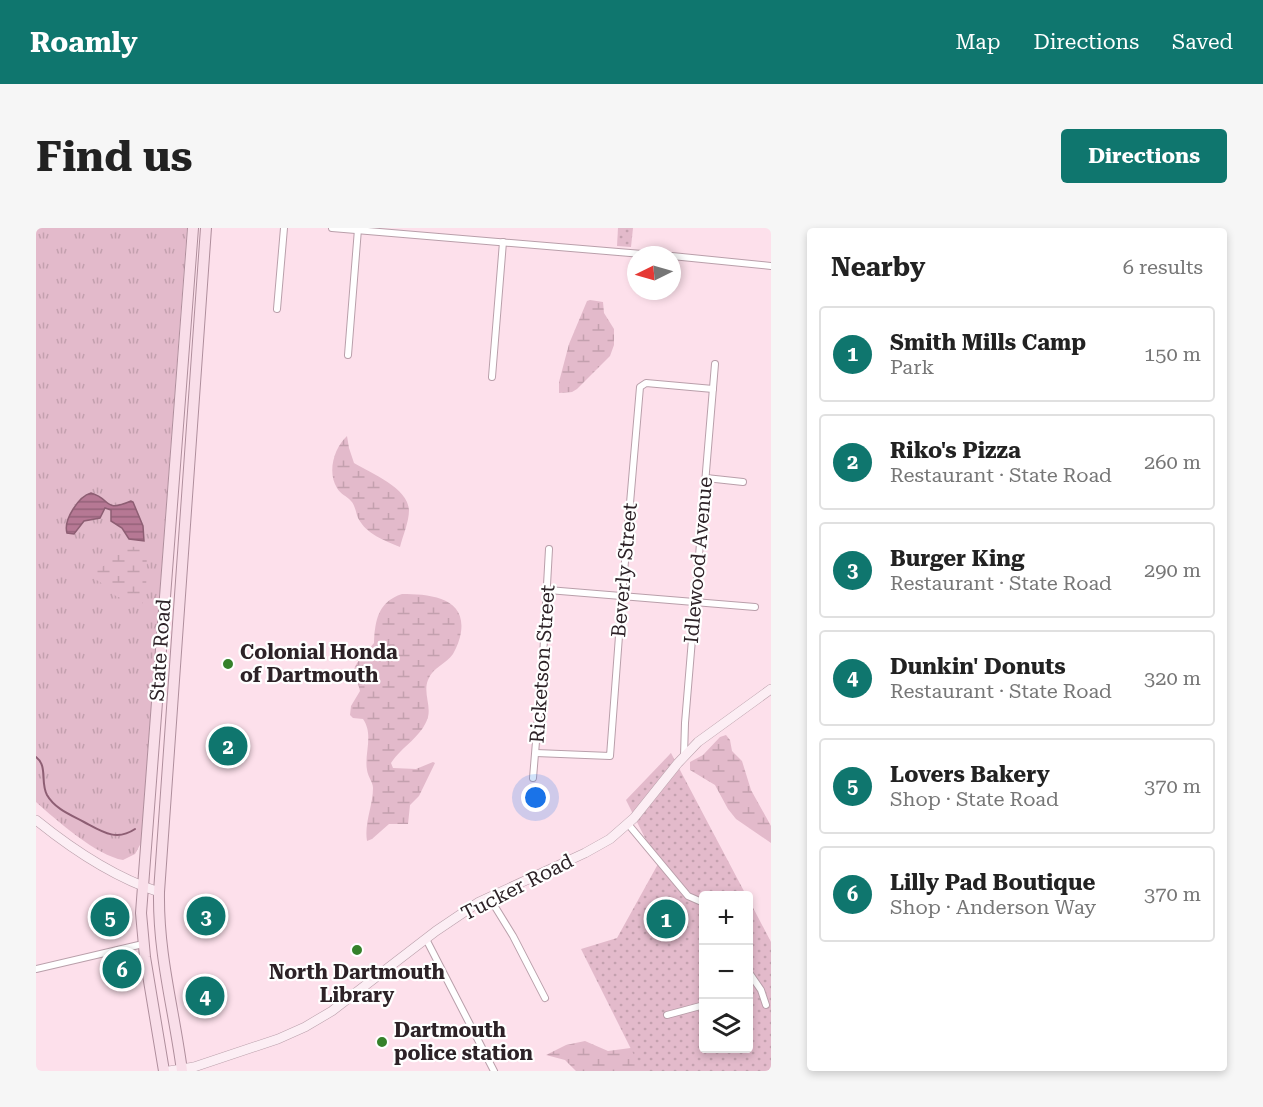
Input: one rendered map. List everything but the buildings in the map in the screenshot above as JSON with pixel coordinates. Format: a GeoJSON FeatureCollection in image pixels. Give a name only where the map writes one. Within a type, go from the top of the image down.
{"type":"FeatureCollection","features":[{"type":"Feature","properties":{"kind":"main road","name":"State Road"},"geometry":{"type":"LineString","coordinates":[[164,1071],[143,944],[141,913],[192,228]]}},
{"type":"Feature","properties":{"kind":"main road","name":"State Road"},"geometry":{"type":"LineString","coordinates":[[182,1070],[162,959],[159,891],[206,228]]}},
{"type":"Feature","properties":{"kind":"main road"},"geometry":{"type":"LineString","coordinates":[[167,559],[181,561]]}},
{"type":"Feature","properties":{"kind":"main road","name":"Tucker Road"},"geometry":{"type":"LineString","coordinates":[[169,1071],[182,1070],[278,1039],[305,1027],[332,1011],[459,915],[489,897],[595,848],[616,835],[628,824],[684,756],[709,732],[771,689]]}},
{"type":"Feature","properties":{"kind":"main road"},"geometry":{"type":"LineString","coordinates":[[36,820],[82,854],[117,875],[159,891]]}},
{"type":"Feature","properties":{"kind":"street"},"geometry":{"type":"LineString","coordinates":[[277,309],[284,228]]}},
{"type":"Feature","properties":{"kind":"street"},"geometry":{"type":"LineString","coordinates":[[332,228],[627,253]]}},
{"type":"Feature","properties":{"kind":"street"},"geometry":{"type":"LineString","coordinates":[[431,237],[432,228]]}},
{"type":"Feature","properties":{"kind":"street"},"geometry":{"type":"LineString","coordinates":[[348,355],[358,229]]}},
{"type":"Feature","properties":{"kind":"street"},"geometry":{"type":"LineString","coordinates":[[492,377],[503,242]]}},
{"type":"Feature","properties":{"kind":"street"},"geometry":{"type":"LineString","coordinates":[[681,257],[771,266]]}},
{"type":"Feature","properties":{"kind":"street","name":"Idlewood Avenue"},"geometry":{"type":"LineString","coordinates":[[684,756],[715,364]]}},
{"type":"Feature","properties":{"kind":"street","name":"Beverly Street"},"geometry":{"type":"LineString","coordinates":[[536,753],[610,756],[639,391],[642,385],[650,383],[712,389]]}},
{"type":"Feature","properties":{"kind":"street"},"geometry":{"type":"LineString","coordinates":[[706,478],[743,482]]}},
{"type":"Feature","properties":{"kind":"street","name":"Ricketson Street"},"geometry":{"type":"LineString","coordinates":[[533,778],[548,590],[549,549]]}},
{"type":"Feature","properties":{"kind":"street"},"geometry":{"type":"LineString","coordinates":[[548,590],[755,607]]}},
{"type":"Feature","properties":{"kind":"street"},"geometry":{"type":"LineString","coordinates":[[628,824],[688,896],[699,901]]}},
{"type":"Feature","properties":{"kind":"street"},"geometry":{"type":"LineString","coordinates":[[489,897],[513,936],[545,998]]}},
{"type":"Feature","properties":{"kind":"street"},"geometry":{"type":"LineString","coordinates":[[426,939],[494,1071]]}},
{"type":"Feature","properties":{"kind":"street"},"geometry":{"type":"LineString","coordinates":[[36,969],[143,944]]}},
{"type":"Feature","properties":{"kind":"street"},"geometry":{"type":"LineString","coordinates":[[753,978],[761,990],[766,1005]]}},
{"type":"Feature","properties":{"kind":"street"},"geometry":{"type":"LineString","coordinates":[[667,1015],[699,1006]]}},
{"type":"Feature","properties":{"kind":"green space"},"geometry":{"type":"Polygon","coordinates":[[[36,228],[187,228],[141,843],[135,854],[123,860],[89,845],[36,802],[36,228]]]}},
{"type":"Feature","properties":{"kind":"green space"},"geometry":{"type":"Polygon","coordinates":[[[618,228],[633,228],[631,246],[617,246],[618,228]]]}},
{"type":"Feature","properties":{"kind":"green space"},"geometry":{"type":"Polygon","coordinates":[[[587,301],[603,302],[604,313],[614,329],[614,345],[610,356],[577,389],[572,392],[559,393],[559,382],[569,344],[587,301]]]}},
{"type":"Feature","properties":{"kind":"green space"},"geometry":{"type":"Polygon","coordinates":[[[347,436],[354,463],[388,482],[407,502],[408,519],[400,547],[366,529],[358,518],[352,503],[340,492],[334,482],[333,461],[342,441],[347,436]]]}},
{"type":"Feature","properties":{"kind":"green space"},"geometry":{"type":"Polygon","coordinates":[[[124,546],[147,548],[146,593],[142,605],[117,597],[91,577],[124,546]]]}},
{"type":"Feature","properties":{"kind":"green space"},"geometry":{"type":"Polygon","coordinates":[[[402,594],[434,597],[452,605],[458,611],[461,620],[461,632],[453,654],[433,672],[428,680],[426,689],[429,712],[425,724],[417,736],[391,763],[393,768],[416,769],[435,763],[419,796],[410,805],[408,824],[389,824],[367,841],[373,788],[367,770],[368,731],[363,719],[353,718],[350,715],[351,706],[360,691],[354,669],[374,643],[379,613],[394,597],[402,594]]]}},
{"type":"Feature","properties":{"kind":"green space"},"geometry":{"type":"Polygon","coordinates":[[[726,735],[730,740],[732,751],[742,761],[751,790],[771,826],[771,843],[736,819],[715,785],[690,770],[690,762],[703,755],[720,737],[726,735]]]}},
{"type":"Feature","properties":{"kind":"green space"},"geometry":{"type":"Polygon","coordinates":[[[671,753],[744,891],[699,891],[699,1053],[753,1053],[753,908],[771,942],[771,1071],[642,1071],[581,949],[617,938],[658,864],[626,800],[671,753]]]}},
{"type":"Feature","properties":{"kind":"green space"},"geometry":{"type":"Polygon","coordinates":[[[585,1041],[608,1051],[638,1047],[661,1071],[576,1071],[565,1060],[546,1055],[566,1045],[585,1041]]]}},
{"type":"Feature","properties":{"kind":"shaded area"},"geometry":{"type":"Polygon","coordinates":[[[91,493],[108,504],[116,506],[133,502],[143,526],[144,541],[129,539],[122,528],[111,521],[111,510],[105,508],[100,518],[84,521],[74,534],[67,533],[67,522],[73,509],[86,495],[91,493]]]}},
{"type":"Feature","properties":{"kind":"waterway"},"geometry":{"type":"LineString","coordinates":[[36,757],[42,765],[47,795],[59,808],[109,834],[121,835],[135,829]]}},
{"type":"Feature","properties":{"kind":"place","name":"Colonial Honda of Dartmouth"},"geometry":{"type":"Point","coordinates":[228,664]}},
{"type":"Feature","properties":{"kind":"place","name":"Riko's Pizza"},"geometry":{"type":"Point","coordinates":[228,746]}},
{"type":"Feature","properties":{"kind":"place","name":"Burger King"},"geometry":{"type":"Point","coordinates":[206,916]}},
{"type":"Feature","properties":{"kind":"place","name":"Lovers Bakery"},"geometry":{"type":"Point","coordinates":[110,917]}},
{"type":"Feature","properties":{"kind":"place","name":"Smith Mills Camp"},"geometry":{"type":"Point","coordinates":[666,919]}},
{"type":"Feature","properties":{"kind":"place","name":"North Dartmouth Library"},"geometry":{"type":"Point","coordinates":[357,950]}},
{"type":"Feature","properties":{"kind":"place","name":"Lilly Pad Boutique"},"geometry":{"type":"Point","coordinates":[122,969]}},
{"type":"Feature","properties":{"kind":"place","name":"Dunkin' Donuts"},"geometry":{"type":"Point","coordinates":[205,996]}},
{"type":"Feature","properties":{"kind":"place","name":"Dartmouth police station"},"geometry":{"type":"Point","coordinates":[382,1042]}}]}
